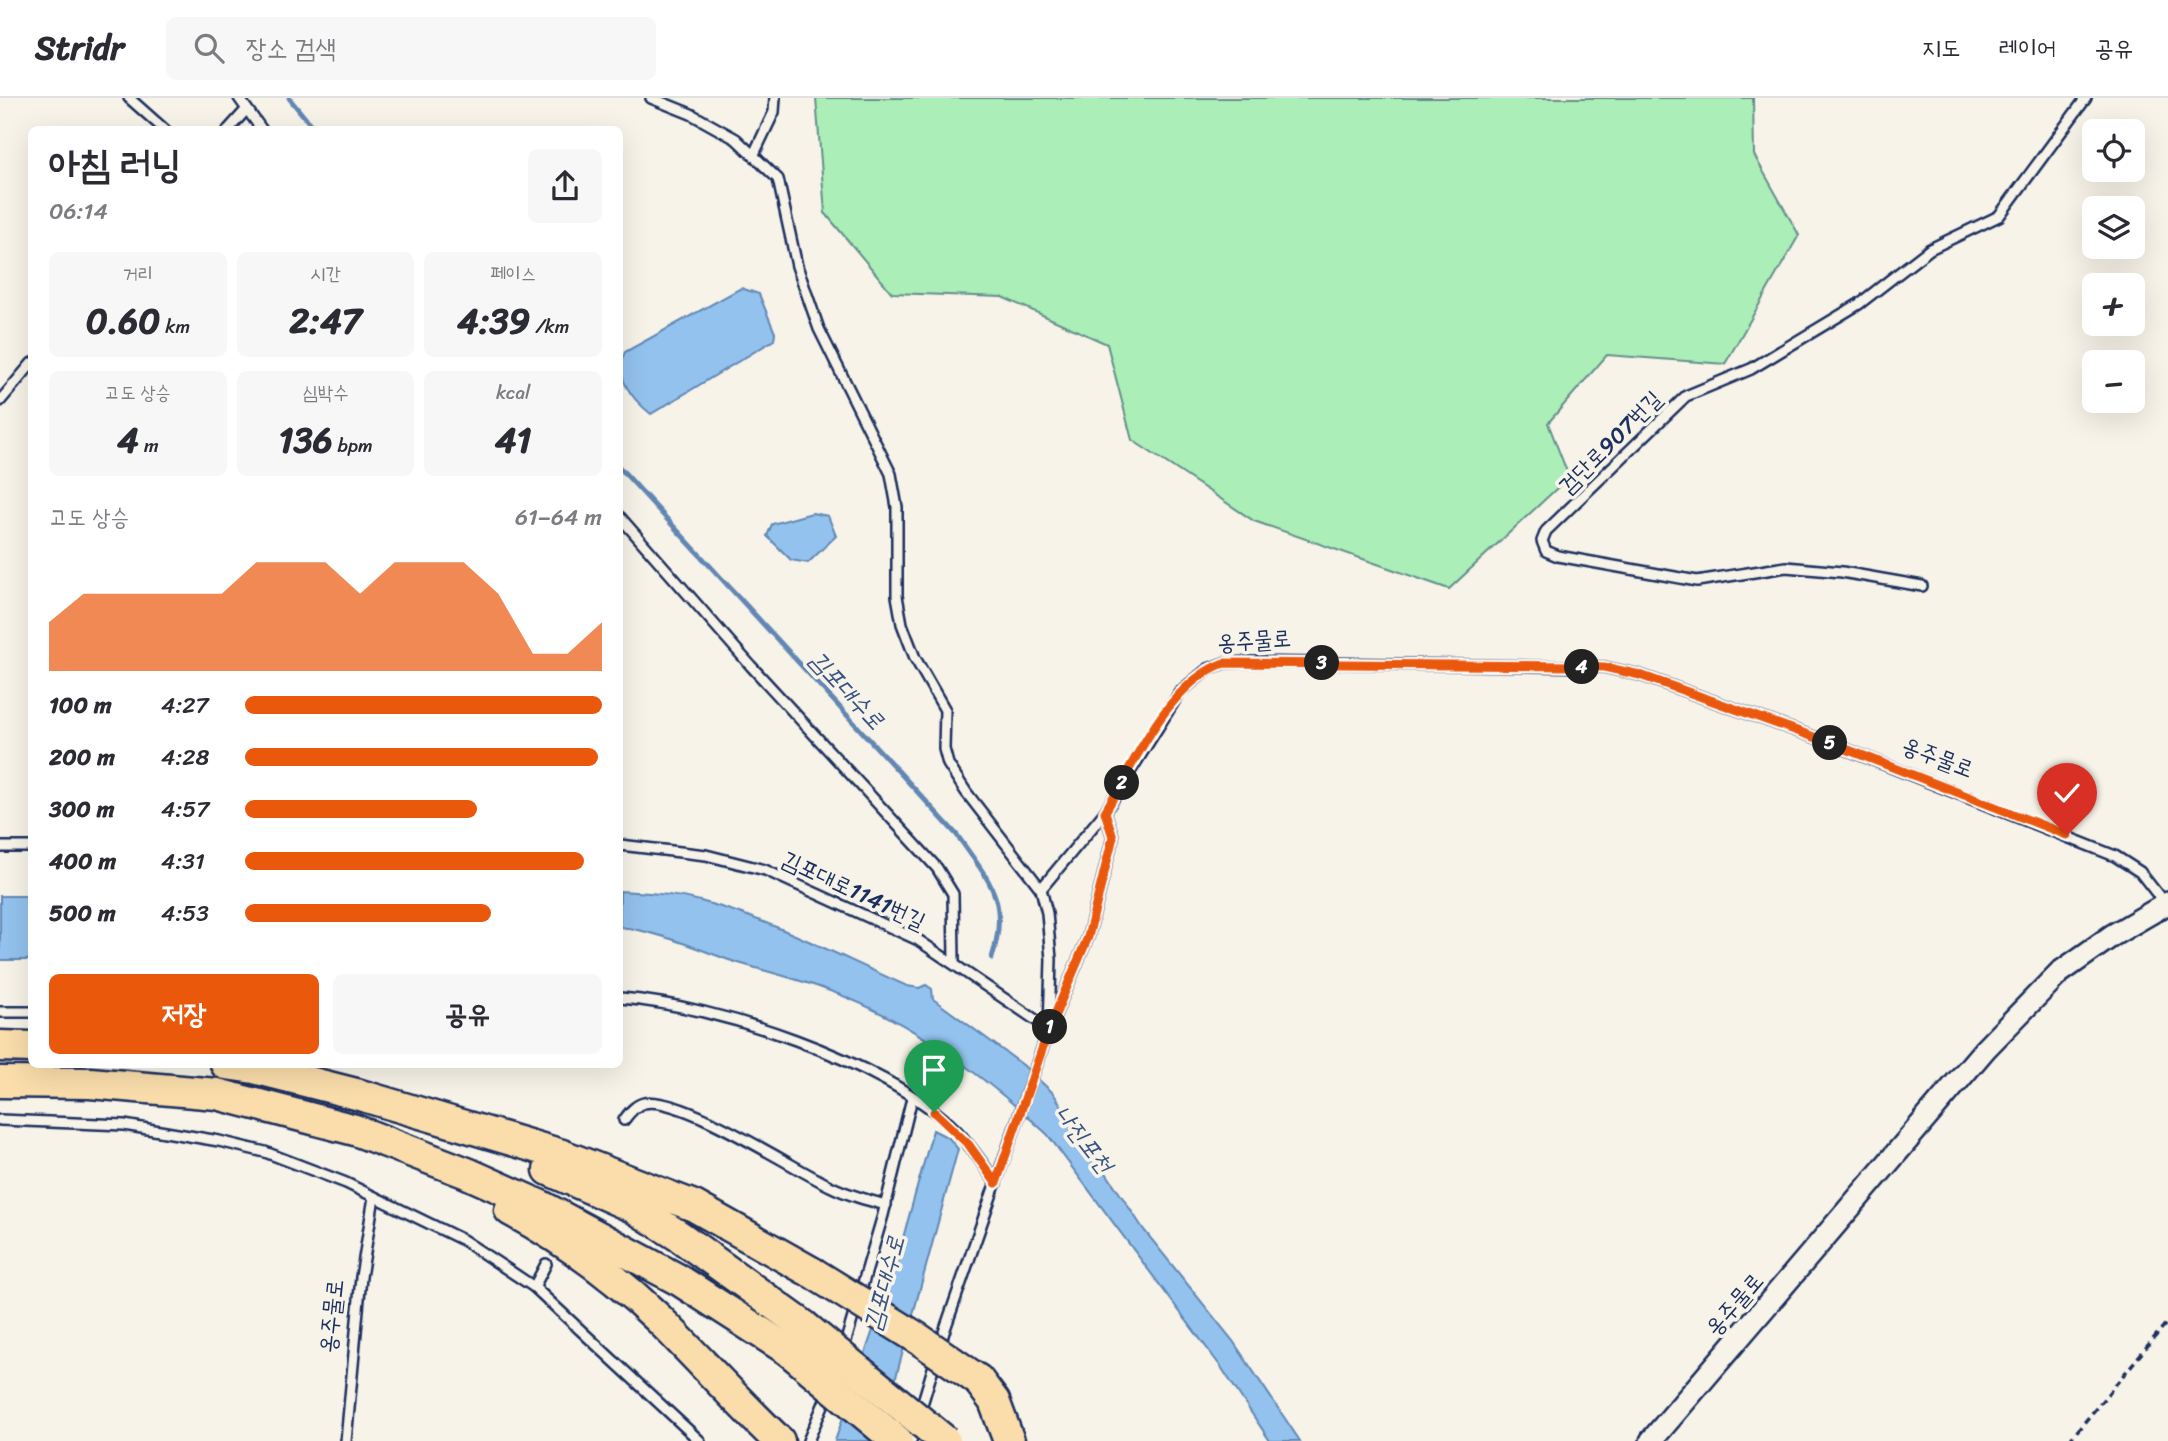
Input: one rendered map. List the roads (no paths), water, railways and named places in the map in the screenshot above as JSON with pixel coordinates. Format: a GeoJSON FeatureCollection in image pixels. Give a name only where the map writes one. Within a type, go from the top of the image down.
{"type":"FeatureCollection","features":[{"type":"Feature","properties":{"kind":"highway"},"geometry":{"type":"LineString","coordinates":[[0,1046],[28,1046]]}},
{"type":"Feature","properties":{"kind":"highway"},"geometry":{"type":"LineString","coordinates":[[254,1068],[360,1095],[562,1155],[682,1201],[813,1273],[978,1380],[994,1401],[1009,1441]]}},
{"type":"Feature","properties":{"kind":"highway"},"geometry":{"type":"LineString","coordinates":[[0,1082],[90,1083],[217,1094],[355,1130],[467,1173],[553,1212],[679,1280],[796,1338],[945,1441]]}},
{"type":"Feature","properties":{"kind":"highway"},"geometry":{"type":"LineString","coordinates":[[430,1117],[633,1207],[679,1236],[796,1338],[897,1441]]}},
{"type":"Feature","properties":{"kind":"highway"},"geometry":{"type":"LineString","coordinates":[[392,1145],[522,1217],[600,1270],[656,1317],[729,1394],[779,1441]]}},
{"type":"Feature","properties":{"kind":"street","name":"옹주물로"},"geometry":{"type":"LineString","coordinates":[[1651,1441],[1986,1049],[2059,973],[2167,903]]}},
{"type":"Feature","properties":{"kind":"lane"},"geometry":{"type":"LineString","coordinates":[[129,98],[160,126]]}},
{"type":"Feature","properties":{"kind":"lane"},"geometry":{"type":"LineString","coordinates":[[239,98],[259,126]]}},
{"type":"Feature","properties":{"kind":"lane"},"geometry":{"type":"LineString","coordinates":[[651,98],[715,126],[754,154],[778,179],[797,266],[819,328],[891,474],[897,508],[897,596],[902,624],[915,658],[944,710],[944,749],[948,764],[966,792],[1041,889],[1047,913],[1051,959],[1049,1029]]}},
{"type":"Feature","properties":{"kind":"lane"},"geometry":{"type":"LineString","coordinates":[[754,154],[774,112],[775,98]]}},
{"type":"Feature","properties":{"kind":"lane","name":"검단로907번길"},"geometry":{"type":"LineString","coordinates":[[1922,586],[1842,572],[1786,567],[1697,581],[1559,556],[1546,551],[1542,541],[1546,531],[1686,396],[1751,369],[1859,304],[1930,249],[1998,216],[2086,98]]}},
{"type":"Feature","properties":{"kind":"lane"},"geometry":{"type":"LineString","coordinates":[[232,126],[246,110]]}},
{"type":"Feature","properties":{"kind":"lane"},"geometry":{"type":"LineString","coordinates":[[0,401],[28,368]]}},
{"type":"Feature","properties":{"kind":"lane"},"geometry":{"type":"LineString","coordinates":[[623,520],[751,666],[937,868],[953,894],[954,961]]}},
{"type":"Feature","properties":{"kind":"lane","name":"옹주물로"},"geometry":{"type":"LineString","coordinates":[[1041,889],[1105,812],[1180,692],[1208,669],[1224,663],[1604,667],[1640,675],[1755,715],[2067,835],[2128,862],[2167,903]]}},
{"type":"Feature","properties":{"kind":"lane"},"geometry":{"type":"LineString","coordinates":[[911,1441],[944,1332],[1044,1042],[1088,937],[1113,837],[1105,812]]}},
{"type":"Feature","properties":{"kind":"lane","name":"김포대로1141번길"},"geometry":{"type":"LineString","coordinates":[[623,845],[706,855],[765,870],[890,925],[954,961],[1049,1029]]}},
{"type":"Feature","properties":{"kind":"lane"},"geometry":{"type":"LineString","coordinates":[[0,848],[28,847]]}},
{"type":"Feature","properties":{"kind":"lane"},"geometry":{"type":"LineString","coordinates":[[623,998],[700,1009],[838,1057],[912,1098],[954,1128],[996,1183]]}},
{"type":"Feature","properties":{"kind":"lane"},"geometry":{"type":"LineString","coordinates":[[0,1012],[28,1012]]}},
{"type":"Feature","properties":{"kind":"lane"},"geometry":{"type":"LineString","coordinates":[[838,1364],[886,1205],[912,1098]]}},
{"type":"Feature","properties":{"kind":"lane"},"geometry":{"type":"LineString","coordinates":[[624,1120],[633,1108],[645,1103],[665,1105],[712,1124],[836,1189],[886,1205]]}},
{"type":"Feature","properties":{"kind":"lane"},"geometry":{"type":"LineString","coordinates":[[0,1120],[124,1125],[219,1141],[313,1168],[463,1240],[534,1287],[700,1441]]}},
{"type":"Feature","properties":{"kind":"lane","name":"옹주물로"},"geometry":{"type":"LineString","coordinates":[[346,1441],[363,1267],[374,1197]]}},
{"type":"Feature","properties":{"kind":"lane"},"geometry":{"type":"LineString","coordinates":[[534,1287],[546,1264]]}},
{"type":"Feature","properties":{"kind":"lane"},"geometry":{"type":"LineString","coordinates":[[808,1441],[835,1375]]}},
{"type":"Feature","properties":{"kind":"water"},"geometry":{"type":"Polygon","coordinates":[[[741,288],[759,294],[775,333],[774,340],[651,414],[626,386],[623,378],[625,352],[741,288]]]}},
{"type":"Feature","properties":{"kind":"water"},"geometry":{"type":"Polygon","coordinates":[[[812,513],[828,516],[836,536],[808,563],[791,560],[767,536],[772,524],[812,513]]]}},
{"type":"Feature","properties":{"kind":"water"},"geometry":{"type":"Polygon","coordinates":[[[623,891],[683,897],[782,929],[907,986],[919,988],[926,985],[932,989],[933,999],[1023,1065],[1053,1093],[1144,1230],[1233,1341],[1300,1441],[1270,1441],[1221,1367],[1047,1134],[969,1068],[912,1030],[851,999],[623,927],[623,891]]]}},
{"type":"Feature","properties":{"kind":"water"},"geometry":{"type":"Polygon","coordinates":[[[0,896],[28,896],[28,960],[0,960],[0,896]]]}},
{"type":"Feature","properties":{"kind":"water"},"geometry":{"type":"Polygon","coordinates":[[[933,1130],[949,1138],[958,1149],[893,1388],[875,1441],[835,1441],[896,1263],[933,1130]]]}},
{"type":"Feature","properties":{"kind":"waterway","name":"김포대수로"},"geometry":{"type":"LineString","coordinates":[[289,98],[312,126]]}},
{"type":"Feature","properties":{"kind":"waterway","name":"김포대수로"},"geometry":{"type":"LineString","coordinates":[[623,471],[957,835],[987,879],[997,905],[999,920],[992,958]]}},
{"type":"Feature","properties":{"kind":"water label","name":"나진포천"},"geometry":{"type":"Point","coordinates":[1084,1139]}}]}
